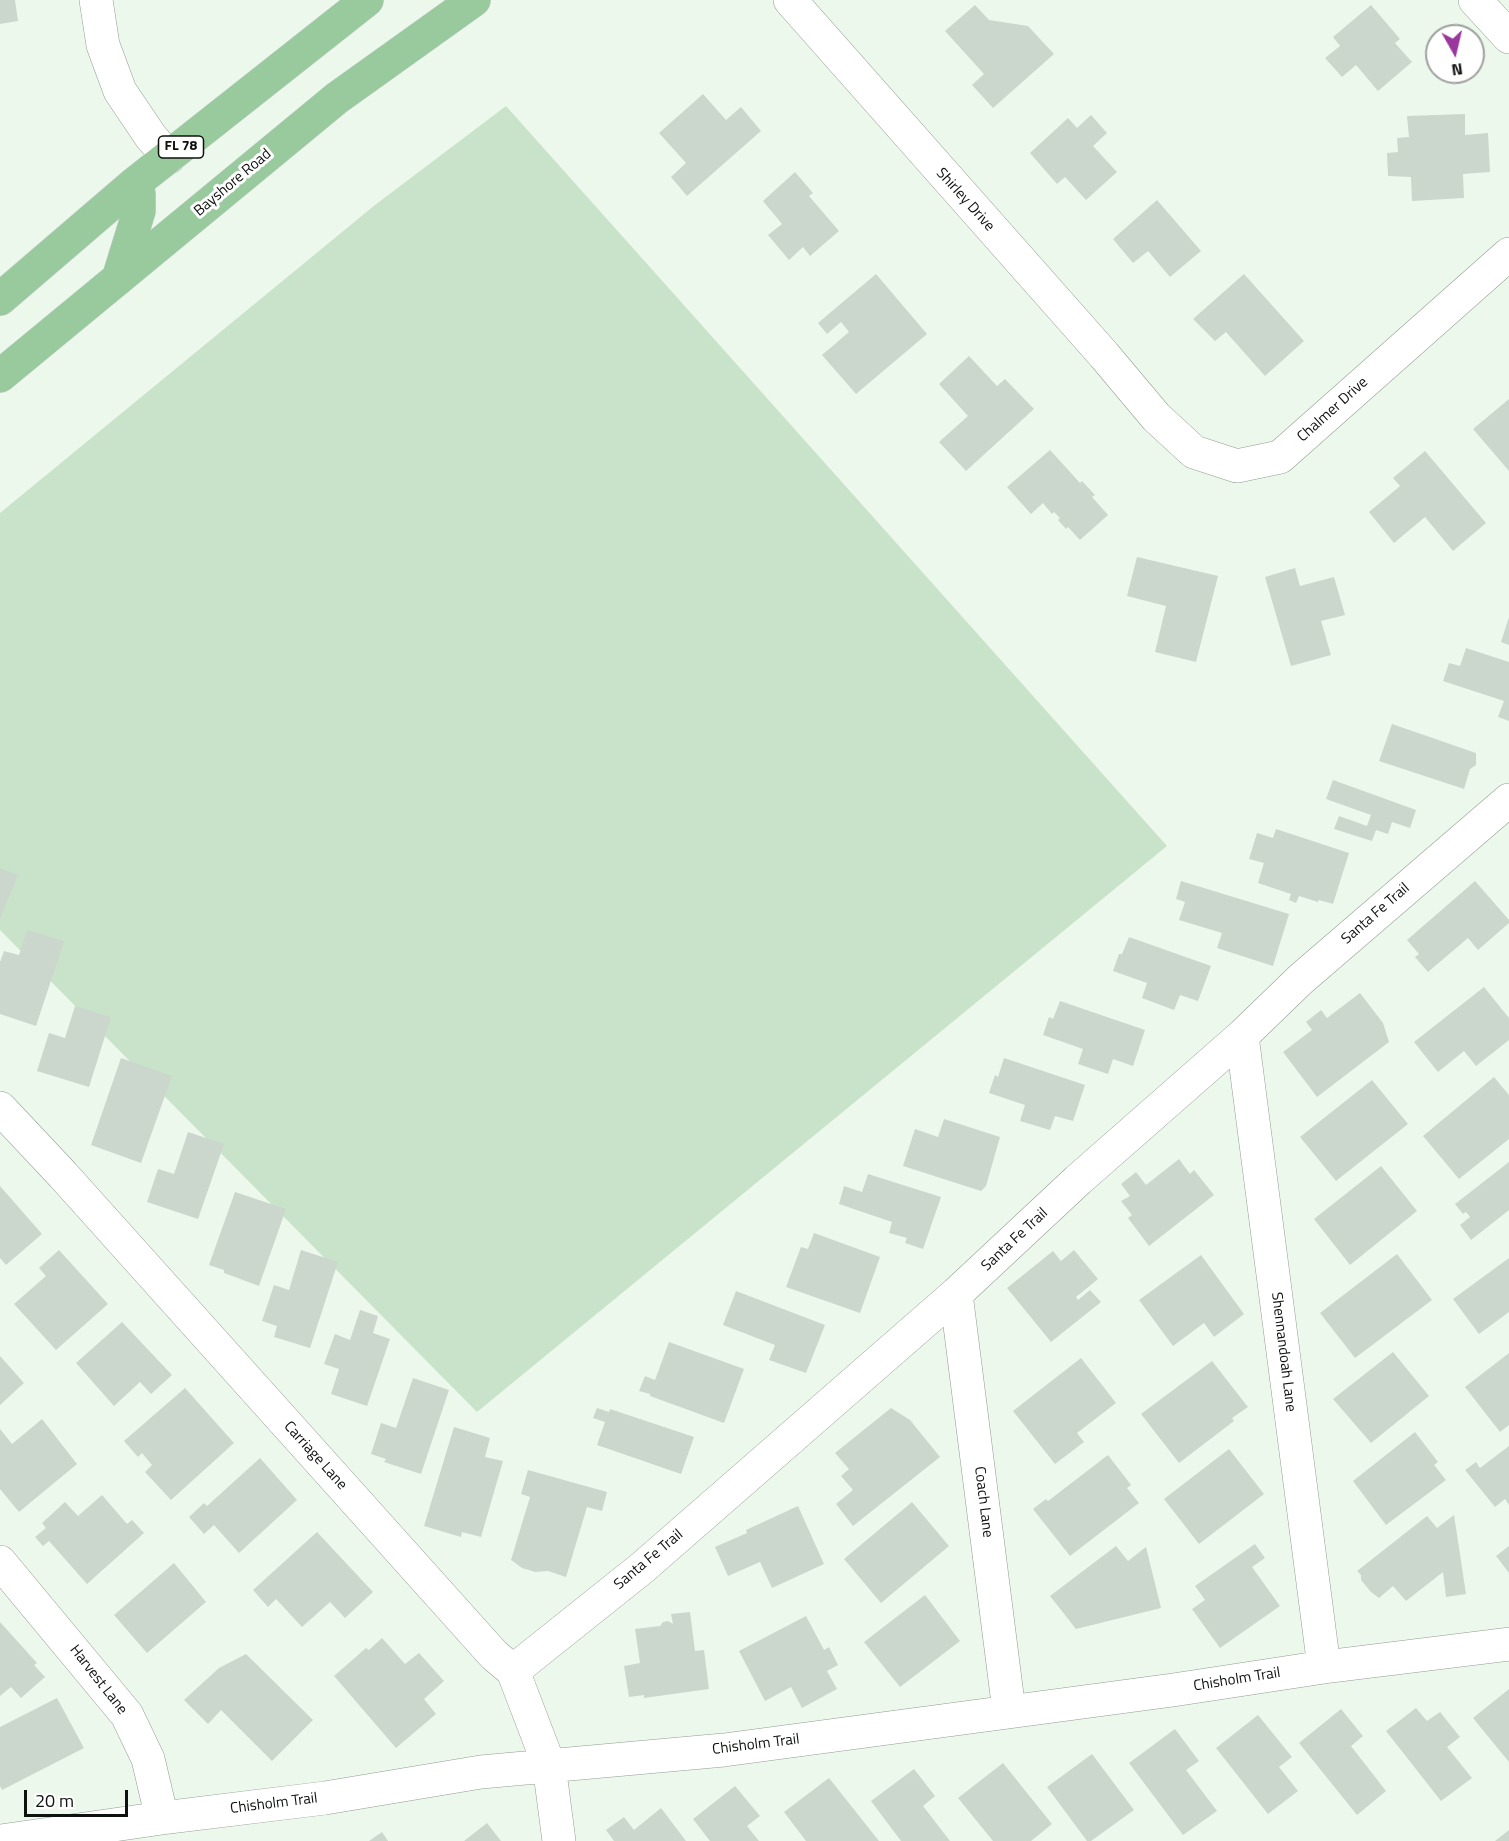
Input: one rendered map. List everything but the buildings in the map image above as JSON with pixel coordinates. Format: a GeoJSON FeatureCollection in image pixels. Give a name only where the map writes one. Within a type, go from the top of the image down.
{"type":"FeatureCollection","features":[{"type":"Feature","properties":{"kind":"main road","name":"FL 78"},"geometry":{"type":"LineString","coordinates":[[0,299],[134,184],[367,0]]}},
{"type":"Feature","properties":{"kind":"main road","name":"Bayshore Road"},"geometry":{"type":"LineString","coordinates":[[0,376],[337,98],[474,0]]}},
{"type":"Feature","properties":{"kind":"main road"},"geometry":{"type":"LineString","coordinates":[[118,279],[139,211],[139,194],[134,184]]}},
{"type":"Feature","properties":{"kind":"street"},"geometry":{"type":"LineString","coordinates":[[96,0],[103,45],[120,91],[151,137],[169,157]]}},
{"type":"Feature","properties":{"kind":"street","name":"Shirley Drive"},"geometry":{"type":"LineString","coordinates":[[790,0],[1141,399]]}},
{"type":"Feature","properties":{"kind":"street"},"geometry":{"type":"LineString","coordinates":[[1475,0],[1509,37]]}},
{"type":"Feature","properties":{"kind":"street","name":"Chalmer Drive"},"geometry":{"type":"LineString","coordinates":[[1141,399],[1156,417],[1194,453],[1237,466],[1280,457],[1509,254]]}},
{"type":"Feature","properties":{"kind":"street","name":"Santa Fe Trail"},"geometry":{"type":"LineString","coordinates":[[503,1663],[642,1568],[956,1294],[1078,1180],[1242,1036],[1301,979],[1509,800]]}},
{"type":"Feature","properties":{"kind":"street","name":"Shennandoah Lane"},"geometry":{"type":"LineString","coordinates":[[1242,1036],[1324,1667]]}},
{"type":"Feature","properties":{"kind":"street","name":"Carriage Lane"},"geometry":{"type":"LineString","coordinates":[[0,1108],[503,1663],[549,1765],[559,1841]]}},
{"type":"Feature","properties":{"kind":"street","name":"Coach Lane"},"geometry":{"type":"LineString","coordinates":[[956,1294],[1009,1711]]}},
{"type":"Feature","properties":{"kind":"street","name":"Harvest Lane"},"geometry":{"type":"LineString","coordinates":[[0,1562],[127,1715],[148,1759],[162,1818]]}},
{"type":"Feature","properties":{"kind":"street","name":"Chisholm Trail"},"geometry":{"type":"LineString","coordinates":[[2,1841],[325,1798],[481,1772],[724,1750],[1324,1667],[1509,1644]]}},
{"type":"Feature","properties":{"kind":"green space"},"geometry":{"type":"Polygon","coordinates":[[[506,106],[1167,846],[477,1412],[0,930],[0,513],[375,205],[506,106]]]}}]}
